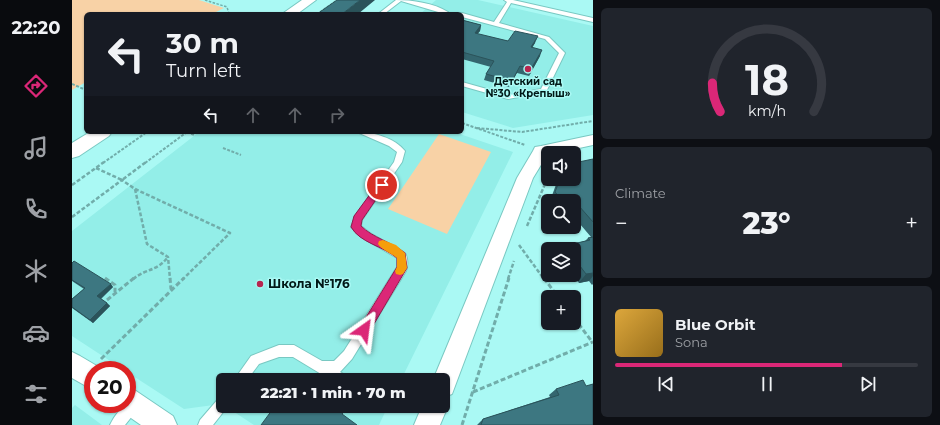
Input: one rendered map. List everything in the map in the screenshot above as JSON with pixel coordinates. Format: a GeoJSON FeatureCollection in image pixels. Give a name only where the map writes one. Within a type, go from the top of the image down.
{"type":"FeatureCollection","features":[{"type":"Feature","properties":{"kind":"street"},"geometry":{"type":"LineString","coordinates":[[291,12],[310,0]]}},
{"type":"Feature","properties":{"kind":"street"},"geometry":{"type":"LineString","coordinates":[[72,152],[100,134]]}},
{"type":"Feature","properties":{"kind":"street"},"geometry":{"type":"LineString","coordinates":[[565,146],[593,140]]}},
{"type":"Feature","properties":{"kind":"street"},"geometry":{"type":"LineString","coordinates":[[448,373],[525,178],[541,151]]}},
{"type":"Feature","properties":{"kind":"street"},"geometry":{"type":"LineString","coordinates":[[136,406],[164,425]]}},
{"type":"Feature","properties":{"kind":"street"},"geometry":{"type":"LineString","coordinates":[[427,425],[432,413]]}},
{"type":"Feature","properties":{"kind":"lane"},"geometry":{"type":"LineString","coordinates":[[384,12],[399,0]]}},
{"type":"Feature","properties":{"kind":"lane"},"geometry":{"type":"LineString","coordinates":[[403,0],[448,12]]}},
{"type":"Feature","properties":{"kind":"lane"},"geometry":{"type":"LineString","coordinates":[[495,24],[508,0],[593,20]]}},
{"type":"Feature","properties":{"kind":"lane"},"geometry":{"type":"LineString","coordinates":[[532,6],[536,0]]}},
{"type":"Feature","properties":{"kind":"lane"},"geometry":{"type":"LineString","coordinates":[[464,16],[546,38],[562,53],[544,91],[508,97],[464,85]]}},
{"type":"Feature","properties":{"kind":"lane"},"geometry":{"type":"LineString","coordinates":[[321,367],[337,366],[348,355],[402,268],[402,256],[392,248],[363,234],[356,227],[358,219],[398,162],[401,151],[392,144],[366,134]]}},
{"type":"Feature","properties":{"kind":"lane"},"geometry":{"type":"LineString","coordinates":[[246,373],[256,360],[279,352],[294,351],[331,373]]}},
{"type":"Feature","properties":{"kind":"lane"},"geometry":{"type":"LineString","coordinates":[[205,425],[216,411]]}},
{"type":"Feature","properties":{"kind":"lane"},"geometry":{"type":"LineString","coordinates":[[117,425],[125,413]]}},
{"type":"Feature","properties":{"kind":"path"},"geometry":{"type":"LineString","coordinates":[[205,0],[227,7],[228,12]]}},
{"type":"Feature","properties":{"kind":"path"},"geometry":{"type":"LineString","coordinates":[[320,12],[337,0]]}},
{"type":"Feature","properties":{"kind":"path"},"geometry":{"type":"LineString","coordinates":[[72,84],[84,89]]}},
{"type":"Feature","properties":{"kind":"path"},"geometry":{"type":"LineString","coordinates":[[477,128],[522,132],[593,121]]}},
{"type":"Feature","properties":{"kind":"path"},"geometry":{"type":"LineString","coordinates":[[464,124],[541,151]]}},
{"type":"Feature","properties":{"kind":"path"},"geometry":{"type":"LineString","coordinates":[[72,185],[144,134]]}},
{"type":"Feature","properties":{"kind":"path"},"geometry":{"type":"LineString","coordinates":[[72,217],[184,134]]}},
{"type":"Feature","properties":{"kind":"path"},"geometry":{"type":"LineString","coordinates":[[223,148],[241,155]]}},
{"type":"Feature","properties":{"kind":"path"},"geometry":{"type":"LineString","coordinates":[[96,168],[122,180],[135,189],[230,233],[96,361]]}},
{"type":"Feature","properties":{"kind":"path"},"geometry":{"type":"LineString","coordinates":[[525,231],[544,186]]}},
{"type":"Feature","properties":{"kind":"path"},"geometry":{"type":"LineString","coordinates":[[135,189],[147,244],[168,257]]}},
{"type":"Feature","properties":{"kind":"path"},"geometry":{"type":"LineString","coordinates":[[517,252],[522,238]]}},
{"type":"Feature","properties":{"kind":"path"},"geometry":{"type":"LineString","coordinates":[[519,245],[553,290]]}},
{"type":"Feature","properties":{"kind":"path"},"geometry":{"type":"LineString","coordinates":[[168,257],[171,289]]}},
{"type":"Feature","properties":{"kind":"path"},"geometry":{"type":"LineString","coordinates":[[107,300],[140,273],[161,266],[168,257]]}},
{"type":"Feature","properties":{"kind":"path"},"geometry":{"type":"LineString","coordinates":[[462,425],[515,259]]}},
{"type":"Feature","properties":{"kind":"path"},"geometry":{"type":"LineString","coordinates":[[105,278],[115,285],[115,293]]}},
{"type":"Feature","properties":{"kind":"path"},"geometry":{"type":"LineString","coordinates":[[472,392],[593,342],[581,327]]}},
{"type":"Feature","properties":{"kind":"shaded area"},"geometry":{"type":"Polygon","coordinates":[[[72,0],[199,0],[224,8],[216,12],[84,12],[84,83],[72,90],[72,0]]]}},
{"type":"Feature","properties":{"kind":"shaded area","name":"Детский сад №30 «Крепыш»"},"geometry":{"type":"Polygon","coordinates":[[[436,0],[478,0],[593,26],[593,115],[513,128],[464,113],[464,12],[422,12],[436,0]]]}},
{"type":"Feature","properties":{"kind":"shaded area","name":"Школа №176"},"geometry":{"type":"Polygon","coordinates":[[[196,134],[460,134],[513,152],[404,373],[216,373],[216,405],[184,409],[136,378],[136,361],[110,361],[72,336],[72,231],[196,134]]]}},
{"type":"Feature","properties":{"kind":"shaded area"},"geometry":{"type":"Polygon","coordinates":[[[439,134],[491,152],[447,234],[388,209],[439,134]]]}},
{"type":"Feature","properties":{"kind":"shaded area"},"geometry":{"type":"Polygon","coordinates":[[[75,405],[102,425],[72,425],[72,408],[75,405]]]}},
{"type":"Feature","properties":{"kind":"shaded area"},"geometry":{"type":"Polygon","coordinates":[[[236,413],[385,413],[379,425],[254,425],[236,413]]]}},
{"type":"Feature","properties":{"kind":"building"},"geometry":{"type":"Polygon","coordinates":[[[337,0],[360,0],[345,12],[320,12],[337,0]]]}},
{"type":"Feature","properties":{"kind":"building"},"geometry":{"type":"Polygon","coordinates":[[[464,21],[481,25],[475,33],[508,41],[515,31],[538,36],[531,47],[542,50],[531,69],[520,66],[512,81],[486,74],[494,61],[464,53],[464,21]]]}},
{"type":"Feature","properties":{"kind":"building"},"geometry":{"type":"Polygon","coordinates":[[[593,159],[593,222],[581,208],[581,194],[557,194],[555,192],[557,186],[581,186],[581,162],[593,159]]]}},
{"type":"Feature","properties":{"kind":"building"},"geometry":{"type":"Polygon","coordinates":[[[593,237],[593,273],[586,274],[581,267],[581,242],[590,240],[588,238],[593,237]]]}},
{"type":"Feature","properties":{"kind":"building"},"geometry":{"type":"Polygon","coordinates":[[[74,261],[111,284],[97,296],[107,303],[90,320],[72,307],[72,299],[85,288],[72,280],[72,263],[74,261]]]}},
{"type":"Feature","properties":{"kind":"building"},"geometry":{"type":"Polygon","coordinates":[[[583,380],[586,386],[593,384],[593,425],[481,425],[483,419],[559,395],[556,389],[583,380]]]}},
{"type":"Feature","properties":{"kind":"building"},"geometry":{"type":"Polygon","coordinates":[[[270,413],[343,413],[342,414],[357,425],[261,425],[270,413]]]}},
{"type":"Feature","properties":{"kind":"slow traffic"},"geometry":{"type":"LineString","coordinates":[[383,244],[392,248],[402,256],[402,268],[400,271]]}},
{"type":"Feature","properties":{"kind":"place","name":"Детский сад №30 «Крепыш»"},"geometry":{"type":"Point","coordinates":[528,69]}},
{"type":"Feature","properties":{"kind":"place","name":"Школа №176"},"geometry":{"type":"Point","coordinates":[260,284]}},
{"type":"Feature","properties":{"kind":"route"},"geometry":{"type":"LineString","coordinates":[[364,330],[402,268],[402,256],[392,248],[363,234],[356,227],[358,219],[382,185]]}}]}
